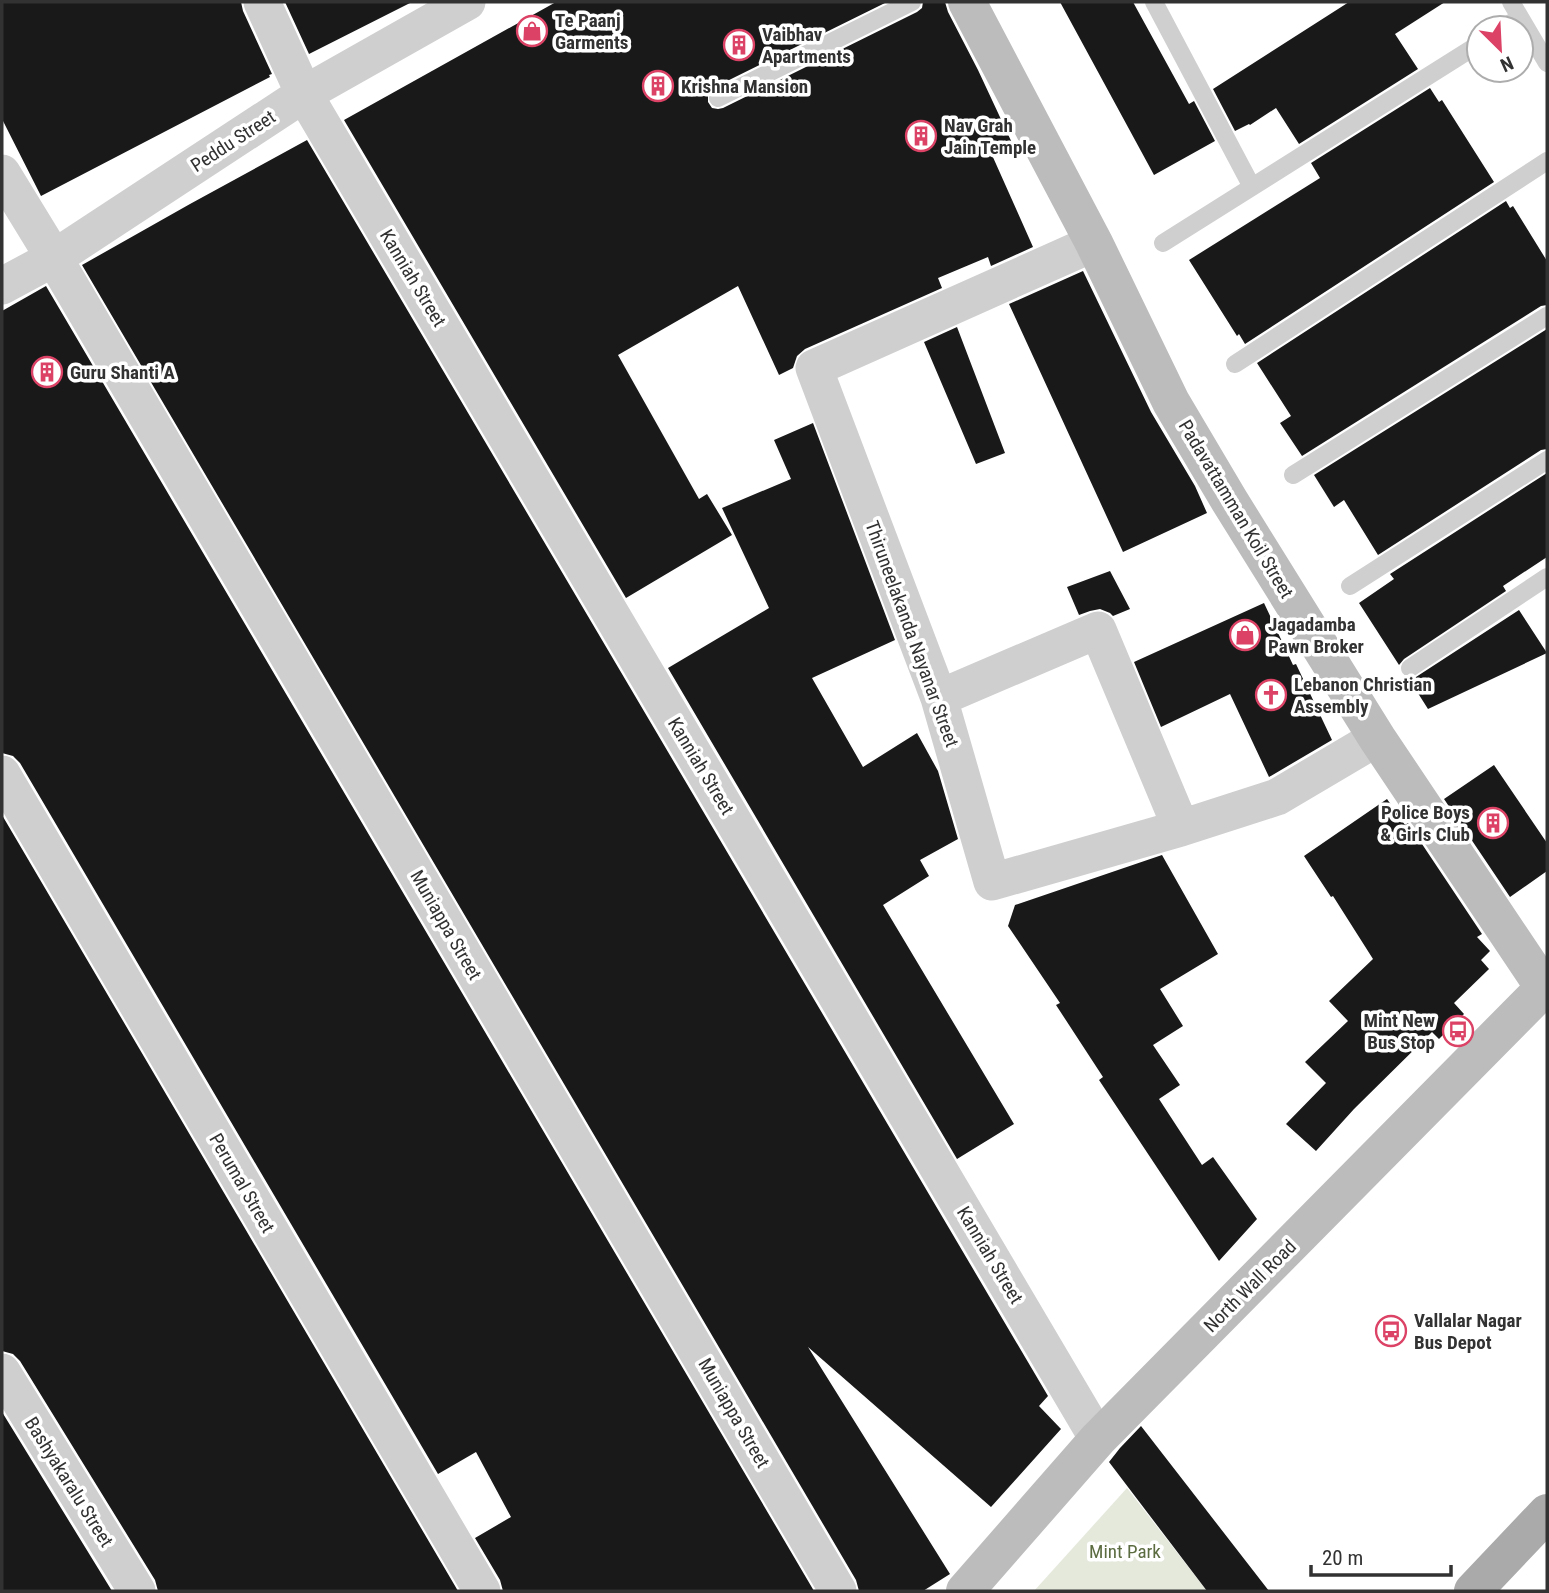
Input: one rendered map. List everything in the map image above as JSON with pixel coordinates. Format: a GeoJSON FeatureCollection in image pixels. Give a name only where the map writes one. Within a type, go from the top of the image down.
{"type":"FeatureCollection","features":[{"type":"Feature","properties":{"kind":"main road","name":"Padavattamman Koil Street"},"geometry":{"type":"LineString","coordinates":[[967,2],[1094,243],[1171,402],[1377,738],[1545,990]]}},
{"type":"Feature","properties":{"kind":"main road","name":"North Wall Road"},"geometry":{"type":"LineString","coordinates":[[965,1591],[1098,1439],[1545,990]]}},
{"type":"Feature","properties":{"kind":"main road"},"geometry":{"type":"LineString","coordinates":[[1474,1591],[1547,1513]]}},
{"type":"Feature","properties":{"kind":"street","name":"Kanniah Street"},"geometry":{"type":"LineString","coordinates":[[262,2],[304,94],[1098,1439]]}},
{"type":"Feature","properties":{"kind":"street","name":"Peddu Street"},"geometry":{"type":"LineString","coordinates":[[2,286],[54,258],[304,94],[467,2]]}},
{"type":"Feature","properties":{"kind":"street","name":"Muniappa Street"},"geometry":{"type":"LineString","coordinates":[[2,173],[838,1591]]}},
{"type":"Feature","properties":{"kind":"street","name":"Thiruneelakanda Nayanar Street"},"geometry":{"type":"LineString","coordinates":[[1094,243],[814,368],[939,698],[992,882],[1181,828],[1277,797],[1377,738]]}},
{"type":"Feature","properties":{"kind":"street"},"geometry":{"type":"LineString","coordinates":[[939,698],[1098,630],[1181,828]]}},
{"type":"Feature","properties":{"kind":"street","name":"Perumal Street"},"geometry":{"type":"LineString","coordinates":[[2,774],[482,1591]]}},
{"type":"Feature","properties":{"kind":"street","name":"Bashyakaralu Street"},"geometry":{"type":"LineString","coordinates":[[2,1372],[137,1591]]}},
{"type":"Feature","properties":{"kind":"lane"},"geometry":{"type":"LineString","coordinates":[[718,98],[912,2]]}},
{"type":"Feature","properties":{"kind":"lane"},"geometry":{"type":"LineString","coordinates":[[1154,2],[1252,187]]}},
{"type":"Feature","properties":{"kind":"lane"},"geometry":{"type":"LineString","coordinates":[[1516,10],[1547,63]]}},
{"type":"Feature","properties":{"kind":"lane"},"geometry":{"type":"LineString","coordinates":[[1163,243],[1465,53]]}},
{"type":"Feature","properties":{"kind":"lane"},"geometry":{"type":"LineString","coordinates":[[1235,364],[1547,161]]}},
{"type":"Feature","properties":{"kind":"lane"},"geometry":{"type":"LineString","coordinates":[[1293,475],[1547,316]]}},
{"type":"Feature","properties":{"kind":"lane"},"geometry":{"type":"LineString","coordinates":[[1350,586],[1547,460]]}},
{"type":"Feature","properties":{"kind":"lane"},"geometry":{"type":"LineString","coordinates":[[1410,668],[1547,577]]}},
{"type":"Feature","properties":{"kind":"green space","name":"Mint Park"},"geometry":{"type":"Polygon","coordinates":[[[1127,1488],[1207,1591],[1034,1591],[1127,1488]]]}},
{"type":"Feature","properties":{"kind":"building"},"geometry":{"type":"Polygon","coordinates":[[[2,2],[241,2],[272,74],[41,196],[2,119],[2,2]]]}},
{"type":"Feature","properties":{"kind":"building"},"geometry":{"type":"Polygon","coordinates":[[[285,2],[412,2],[309,54],[285,2]]]}},
{"type":"Feature","properties":{"kind":"building"},"geometry":{"type":"Polygon","coordinates":[[[556,2],[887,2],[713,88],[708,92],[708,102],[712,108],[718,109],[917,12],[922,8],[923,2],[945,2],[1013,145],[992,155],[1033,247],[991,266],[988,257],[938,278],[942,288],[805,349],[797,356],[793,368],[779,375],[738,286],[618,355],[699,499],[707,494],[732,535],[626,598],[344,120],[556,2]]]}},
{"type":"Feature","properties":{"kind":"building"},"geometry":{"type":"Polygon","coordinates":[[[1060,2],[1133,2],[1189,104],[1194,101],[1215,141],[1154,175],[1060,2]]]}},
{"type":"Feature","properties":{"kind":"building"},"geometry":{"type":"Polygon","coordinates":[[[1349,2],[1445,2],[1395,34],[1418,69],[1299,144],[1276,108],[1250,125],[1235,131],[1213,89],[1349,2]]]}},
{"type":"Feature","properties":{"kind":"building"},"geometry":{"type":"Polygon","coordinates":[[[1430,88],[1439,102],[1442,100],[1494,182],[1245,344],[1239,334],[1237,336],[1189,260],[1320,178],[1311,163],[1430,88]]]}},
{"type":"Feature","properties":{"kind":"building"},"geometry":{"type":"Polygon","coordinates":[[[307,140],[1048,1396],[1039,1406],[1061,1429],[991,1507],[808,1347],[950,1574],[923,1591],[859,1591],[856,1580],[82,265],[307,140]]]}},
{"type":"Feature","properties":{"kind":"building"},"geometry":{"type":"Polygon","coordinates":[[[1506,201],[1510,208],[1513,206],[1547,261],[1547,305],[1541,306],[1302,456],[1280,423],[1291,416],[1257,363],[1506,201]]]}},
{"type":"Feature","properties":{"kind":"building"},"geometry":{"type":"Polygon","coordinates":[[[1083,271],[1151,412],[1195,486],[1207,513],[1123,552],[1009,304],[1083,271]]]}},
{"type":"Feature","properties":{"kind":"building"},"geometry":{"type":"Polygon","coordinates":[[[46,286],[814,1591],[503,1591],[500,1580],[475,1538],[511,1517],[476,1452],[438,1474],[20,763],[13,756],[2,753],[2,311],[46,286]]]}},
{"type":"Feature","properties":{"kind":"building"},"geometry":{"type":"Polygon","coordinates":[[[957,327],[1005,453],[976,464],[924,342],[957,327]]]}},
{"type":"Feature","properties":{"kind":"building"},"geometry":{"type":"Polygon","coordinates":[[[1547,329],[1547,449],[1541,450],[1378,555],[1344,500],[1334,507],[1314,475],[1547,329]]]}},
{"type":"Feature","properties":{"kind":"building"},"geometry":{"type":"Polygon","coordinates":[[[813,423],[895,640],[812,678],[863,767],[917,733],[938,771],[958,839],[920,860],[929,876],[883,905],[1014,1124],[957,1159],[668,668],[769,608],[722,508],[791,479],[774,440],[813,423]]]}},
{"type":"Feature","properties":{"kind":"building"},"geometry":{"type":"Polygon","coordinates":[[[1547,473],[1547,557],[1503,586],[1506,591],[1399,665],[1359,603],[1394,579],[1390,574],[1547,473]]]}},
{"type":"Feature","properties":{"kind":"building"},"geometry":{"type":"Polygon","coordinates":[[[1110,571],[1130,609],[1113,616],[1100,609],[1079,615],[1067,587],[1110,571]]]}},
{"type":"Feature","properties":{"kind":"building"},"geometry":{"type":"Polygon","coordinates":[[[1264,603],[1332,740],[1269,777],[1230,694],[1161,727],[1134,662],[1264,603]]]}},
{"type":"Feature","properties":{"kind":"building"},"geometry":{"type":"Polygon","coordinates":[[[1519,610],[1547,653],[1428,709],[1409,679],[1519,610]]]}},
{"type":"Feature","properties":{"kind":"building","name":"Police Boys & Girls Club"},"geometry":{"type":"Polygon","coordinates":[[[1494,765],[1547,843],[1547,871],[1510,897],[1444,799],[1494,765]]]}},
{"type":"Feature","properties":{"kind":"building"},"geometry":{"type":"Polygon","coordinates":[[[1387,799],[1405,825],[1408,823],[1482,934],[1477,937],[1490,951],[1481,960],[1489,969],[1454,1003],[1464,1014],[1439,1039],[1432,1032],[1354,1109],[1316,1151],[1286,1124],[1326,1083],[1305,1062],[1348,1021],[1329,1001],[1373,959],[1304,856],[1387,799]]]}},
{"type":"Feature","properties":{"kind":"building"},"geometry":{"type":"Polygon","coordinates":[[[2,815],[458,1591],[158,1591],[155,1580],[20,1361],[13,1354],[2,1351],[2,815]]]}},
{"type":"Feature","properties":{"kind":"building"},"geometry":{"type":"Polygon","coordinates":[[[1162,855],[1218,954],[1160,989],[1183,1026],[1153,1045],[1180,1085],[1159,1099],[1202,1165],[1213,1157],[1257,1219],[1219,1261],[1099,1080],[1103,1077],[1056,1005],[1060,1003],[1008,926],[1015,905],[1162,855]]]}},
{"type":"Feature","properties":{"kind":"building"},"geometry":{"type":"Polygon","coordinates":[[[2,1412],[112,1591],[2,1591],[2,1412]]]}},
{"type":"Feature","properties":{"kind":"building"},"geometry":{"type":"Polygon","coordinates":[[[1141,1426],[1269,1591],[1207,1591],[1109,1462],[1141,1426]]]}},
{"type":"Feature","properties":{"kind":"place","name":"Te Paanj Garments"},"geometry":{"type":"Point","coordinates":[532,31]}},
{"type":"Feature","properties":{"kind":"place","name":"Vaibhav Apartments"},"geometry":{"type":"Point","coordinates":[739,45]}},
{"type":"Feature","properties":{"kind":"place","name":"Krishna Mansion"},"geometry":{"type":"Point","coordinates":[658,86]}},
{"type":"Feature","properties":{"kind":"place","name":"Nav Grah Jain Temple"},"geometry":{"type":"Point","coordinates":[921,136]}},
{"type":"Feature","properties":{"kind":"place","name":"Guru Shanti A"},"geometry":{"type":"Point","coordinates":[47,372]}},
{"type":"Feature","properties":{"kind":"place","name":"Jagadamba Pawn Broker"},"geometry":{"type":"Point","coordinates":[1245,635]}},
{"type":"Feature","properties":{"kind":"place","name":"Lebanon Christian Assembly"},"geometry":{"type":"Point","coordinates":[1271,695]}},
{"type":"Feature","properties":{"kind":"place","name":"Police Boys & Girls Club"},"geometry":{"type":"Point","coordinates":[1493,823]}},
{"type":"Feature","properties":{"kind":"place","name":"Mint New Bus Stop"},"geometry":{"type":"Point","coordinates":[1458,1031]}},
{"type":"Feature","properties":{"kind":"place","name":"Vallalar Nagar Bus Depot"},"geometry":{"type":"Point","coordinates":[1391,1331]}}]}
